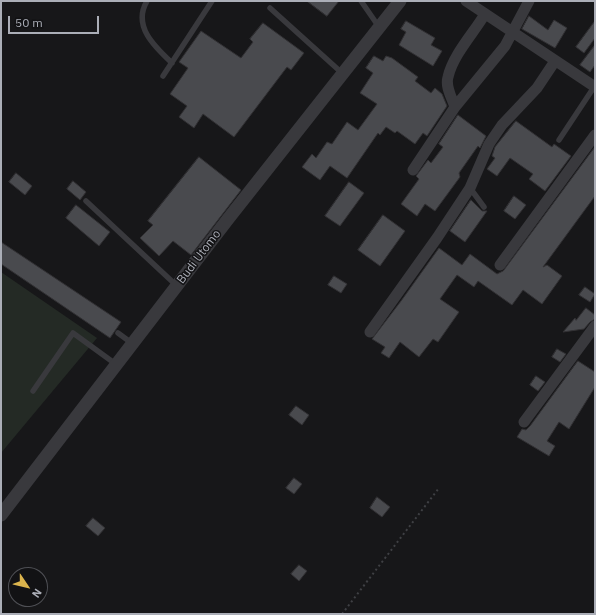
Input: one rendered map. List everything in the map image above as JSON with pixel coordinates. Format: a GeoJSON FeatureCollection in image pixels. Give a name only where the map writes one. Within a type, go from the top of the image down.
{"type":"FeatureCollection","features":[{"type":"Feature","properties":{"kind":"street","name":"Budi Utomo"},"geometry":{"type":"LineString","coordinates":[[1,515],[177,286],[400,1]]}},
{"type":"Feature","properties":{"kind":"street"},"geometry":{"type":"LineString","coordinates":[[466,1],[595,87]]}},
{"type":"Feature","properties":{"kind":"street"},"geometry":{"type":"LineString","coordinates":[[413,170],[455,107],[505,46],[529,1]]}},
{"type":"Feature","properties":{"kind":"street"},"geometry":{"type":"LineString","coordinates":[[455,107],[448,89],[447,78],[455,61],[485,14]]}},
{"type":"Feature","properties":{"kind":"street"},"geometry":{"type":"LineString","coordinates":[[370,332],[437,238],[470,188],[493,138],[502,125],[537,88],[545,73],[555,60]]}},
{"type":"Feature","properties":{"kind":"street"},"geometry":{"type":"LineString","coordinates":[[500,265],[595,135]]}},
{"type":"Feature","properties":{"kind":"street"},"geometry":{"type":"LineString","coordinates":[[524,422],[595,326]]}},
{"type":"Feature","properties":{"kind":"lane"},"geometry":{"type":"LineString","coordinates":[[147,1],[143,8],[142,21],[145,30],[153,46],[172,63]]}},
{"type":"Feature","properties":{"kind":"lane"},"geometry":{"type":"LineString","coordinates":[[163,76],[212,1]]}},
{"type":"Feature","properties":{"kind":"lane"},"geometry":{"type":"LineString","coordinates":[[361,1],[379,28]]}},
{"type":"Feature","properties":{"kind":"lane"},"geometry":{"type":"LineString","coordinates":[[270,8],[343,73]]}},
{"type":"Feature","properties":{"kind":"lane"},"geometry":{"type":"LineString","coordinates":[[559,140],[585,99],[595,87]]}},
{"type":"Feature","properties":{"kind":"lane"},"geometry":{"type":"LineString","coordinates":[[470,188],[484,207]]}},
{"type":"Feature","properties":{"kind":"lane"},"geometry":{"type":"LineString","coordinates":[[86,201],[177,286]]}},
{"type":"Feature","properties":{"kind":"lane"},"geometry":{"type":"LineString","coordinates":[[33,391],[73,333],[117,365]]}},
{"type":"Feature","properties":{"kind":"lane"},"geometry":{"type":"LineString","coordinates":[[118,333],[133,344]]}},
{"type":"Feature","properties":{"kind":"path"},"geometry":{"type":"LineString","coordinates":[[342,614],[439,488]]}},
{"type":"Feature","properties":{"kind":"shaded area"},"geometry":{"type":"Polygon","coordinates":[[[1,272],[97,338],[1,453],[1,272]]]}},
{"type":"Feature","properties":{"kind":"building"},"geometry":{"type":"Polygon","coordinates":[[[307,1],[339,1],[327,16],[307,1]]]}},
{"type":"Feature","properties":{"kind":"building"},"geometry":{"type":"Polygon","coordinates":[[[529,16],[548,30],[554,20],[567,28],[555,48],[522,29],[529,16]]]}},
{"type":"Feature","properties":{"kind":"building"},"geometry":{"type":"Polygon","coordinates":[[[406,21],[435,38],[431,45],[442,51],[433,66],[399,45],[406,32],[401,29],[406,21]]]}},
{"type":"Feature","properties":{"kind":"building"},"geometry":{"type":"Polygon","coordinates":[[[595,21],[595,38],[584,53],[576,47],[595,21]]]}},
{"type":"Feature","properties":{"kind":"building"},"geometry":{"type":"Polygon","coordinates":[[[263,23],[304,53],[291,70],[287,67],[234,137],[203,114],[194,128],[179,117],[187,106],[170,94],[188,68],[179,62],[201,31],[241,58],[253,42],[250,39],[263,23]]]}},
{"type":"Feature","properties":{"kind":"building"},"geometry":{"type":"Polygon","coordinates":[[[595,45],[595,65],[590,72],[580,65],[595,45]]]}},
{"type":"Feature","properties":{"kind":"building"},"geometry":{"type":"Polygon","coordinates":[[[374,56],[383,61],[386,56],[392,58],[418,77],[415,81],[431,93],[435,88],[442,94],[447,106],[427,136],[423,133],[415,144],[397,131],[395,133],[386,127],[380,135],[378,133],[347,178],[330,166],[320,180],[302,167],[312,154],[316,158],[327,142],[332,144],[347,122],[358,130],[377,104],[360,93],[373,73],[366,68],[374,56]]]}},
{"type":"Feature","properties":{"kind":"building"},"geometry":{"type":"Polygon","coordinates":[[[458,115],[486,136],[480,148],[478,146],[459,173],[460,177],[435,211],[425,204],[417,216],[401,204],[419,179],[416,176],[428,160],[431,163],[443,147],[439,144],[458,115]]]}},
{"type":"Feature","properties":{"kind":"building"},"geometry":{"type":"Polygon","coordinates":[[[516,121],[552,147],[554,144],[571,156],[545,191],[529,179],[533,174],[510,158],[497,176],[487,169],[495,158],[492,156],[495,147],[516,121]]]}},
{"type":"Feature","properties":{"kind":"building"},"geometry":{"type":"Polygon","coordinates":[[[595,147],[595,196],[543,267],[547,265],[562,276],[542,304],[523,290],[512,305],[478,281],[474,287],[457,275],[440,299],[459,312],[438,342],[433,339],[419,357],[400,342],[389,358],[381,353],[385,347],[372,339],[439,248],[462,265],[470,254],[497,274],[503,271],[595,147]]]}},
{"type":"Feature","properties":{"kind":"building"},"geometry":{"type":"Polygon","coordinates":[[[199,157],[241,190],[191,255],[173,241],[159,256],[140,238],[153,225],[148,221],[199,157]]]}},
{"type":"Feature","properties":{"kind":"building"},"geometry":{"type":"Polygon","coordinates":[[[16,173],[32,186],[25,195],[9,182],[16,173]]]}},
{"type":"Feature","properties":{"kind":"building"},"geometry":{"type":"Polygon","coordinates":[[[73,181],[86,192],[80,200],[67,189],[73,181]]]}},
{"type":"Feature","properties":{"kind":"building"},"geometry":{"type":"Polygon","coordinates":[[[349,182],[364,193],[340,226],[325,216],[349,182]]]}},
{"type":"Feature","properties":{"kind":"building"},"geometry":{"type":"Polygon","coordinates":[[[514,196],[526,205],[515,219],[504,211],[514,196]]]}},
{"type":"Feature","properties":{"kind":"building"},"geometry":{"type":"Polygon","coordinates":[[[471,200],[482,211],[487,211],[465,242],[450,231],[471,200]]]}},
{"type":"Feature","properties":{"kind":"building"},"geometry":{"type":"Polygon","coordinates":[[[76,205],[110,232],[99,246],[66,218],[76,205]]]}},
{"type":"Feature","properties":{"kind":"building"},"geometry":{"type":"Polygon","coordinates":[[[383,215],[405,231],[380,266],[358,250],[383,215]]]}},
{"type":"Feature","properties":{"kind":"building"},"geometry":{"type":"Polygon","coordinates":[[[1,242],[121,322],[110,338],[1,264],[1,242]]]}},
{"type":"Feature","properties":{"kind":"building"},"geometry":{"type":"Polygon","coordinates":[[[334,276],[347,284],[341,293],[328,285],[334,276]]]}},
{"type":"Feature","properties":{"kind":"building"},"geometry":{"type":"Polygon","coordinates":[[[585,287],[595,294],[590,302],[579,295],[585,287]]]}},
{"type":"Feature","properties":{"kind":"building"},"geometry":{"type":"Polygon","coordinates":[[[586,308],[595,315],[595,319],[584,329],[563,332],[575,318],[576,320],[586,308]]]}},
{"type":"Feature","properties":{"kind":"building"},"geometry":{"type":"Polygon","coordinates":[[[557,349],[566,354],[560,362],[552,357],[557,349]]]}},
{"type":"Feature","properties":{"kind":"building"},"geometry":{"type":"Polygon","coordinates":[[[578,361],[595,372],[595,387],[569,429],[559,422],[547,441],[555,446],[549,456],[517,437],[522,429],[526,430],[530,426],[578,361]]]}},
{"type":"Feature","properties":{"kind":"building"},"geometry":{"type":"Polygon","coordinates":[[[536,376],[545,382],[538,391],[530,385],[536,376]]]}},
{"type":"Feature","properties":{"kind":"building"},"geometry":{"type":"Polygon","coordinates":[[[296,406],[309,415],[302,425],[289,415],[296,406]]]}},
{"type":"Feature","properties":{"kind":"building"},"geometry":{"type":"Polygon","coordinates":[[[294,478],[302,484],[294,494],[286,488],[294,478]]]}},
{"type":"Feature","properties":{"kind":"building"},"geometry":{"type":"Polygon","coordinates":[[[377,497],[390,507],[382,517],[370,508],[377,497]]]}},
{"type":"Feature","properties":{"kind":"building"},"geometry":{"type":"Polygon","coordinates":[[[93,518],[105,528],[98,536],[86,526],[93,518]]]}},
{"type":"Feature","properties":{"kind":"building"},"geometry":{"type":"Polygon","coordinates":[[[299,565],[307,571],[299,581],[291,574],[299,565]]]}}]}
